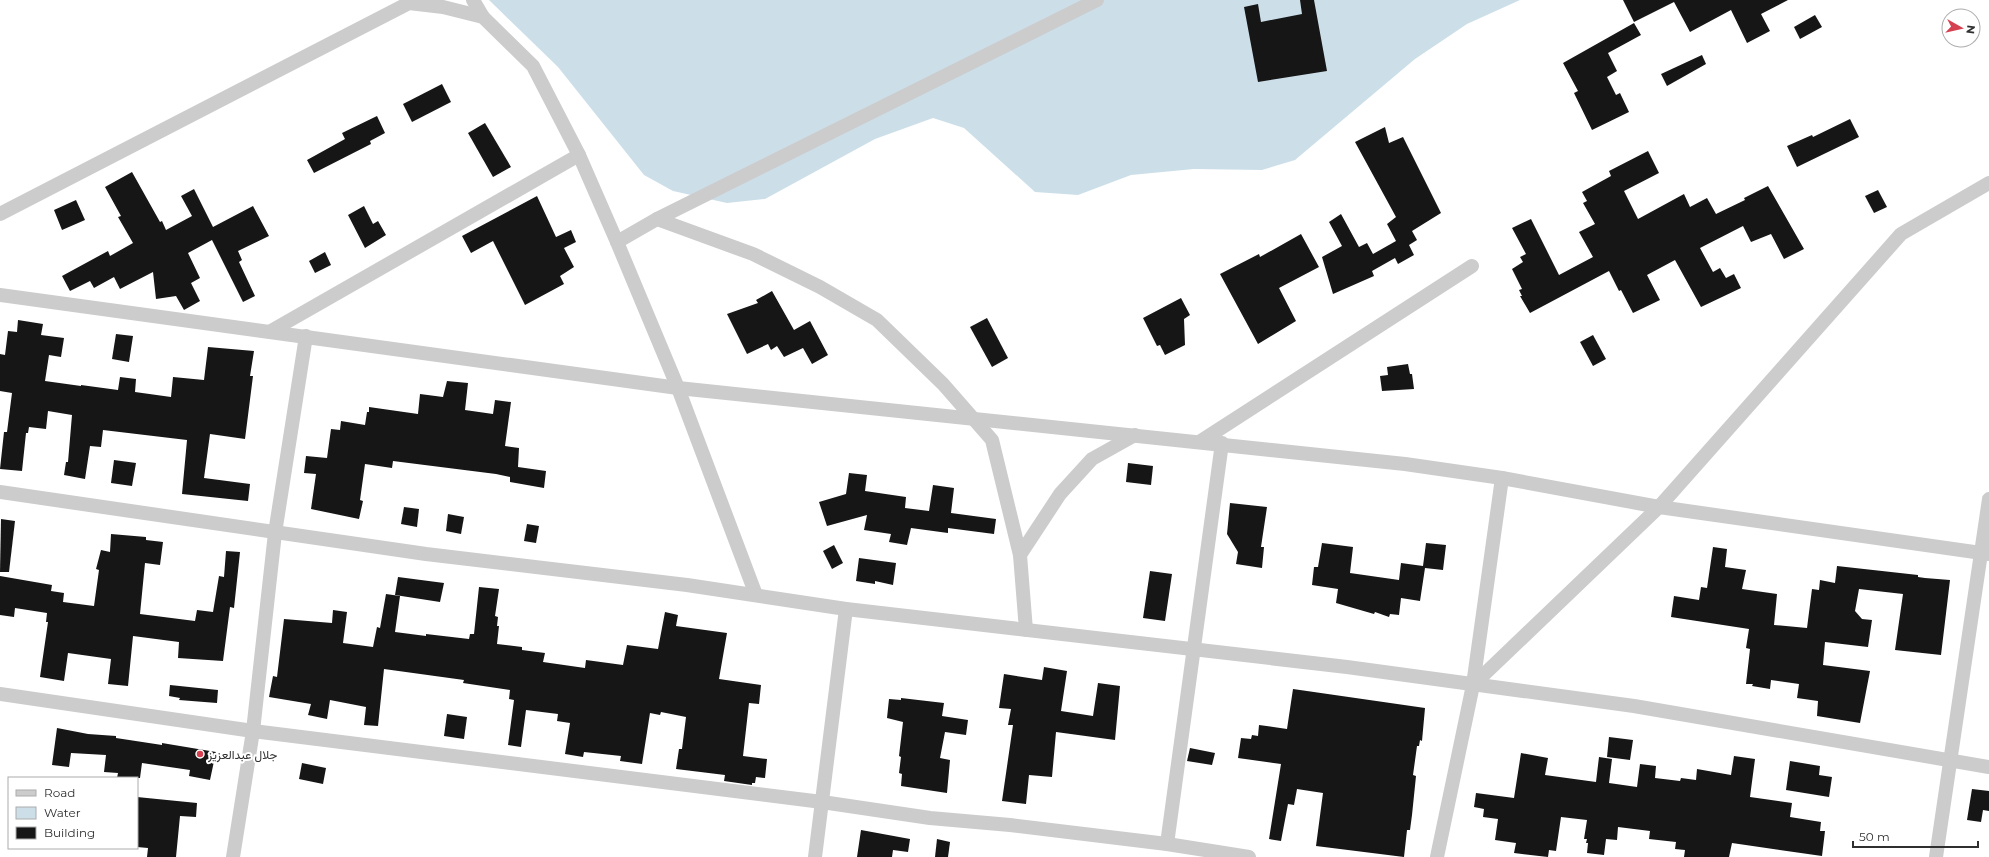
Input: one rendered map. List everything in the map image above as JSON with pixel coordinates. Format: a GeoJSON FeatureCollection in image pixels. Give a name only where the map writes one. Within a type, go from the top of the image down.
{"type":"FeatureCollection","features":[{"type":"Feature","properties":{"kind":"street"},"geometry":{"type":"LineString","coordinates":[[473,0],[483,17],[533,66],[579,155],[678,388],[756,595]]}},
{"type":"Feature","properties":{"kind":"street"},"geometry":{"type":"LineString","coordinates":[[617,242],[657,219],[1097,0]]}},
{"type":"Feature","properties":{"kind":"street"},"geometry":{"type":"LineString","coordinates":[[0,214],[403,1],[443,7],[483,17]]}},
{"type":"Feature","properties":{"kind":"street"},"geometry":{"type":"LineString","coordinates":[[271,331],[579,155]]}},
{"type":"Feature","properties":{"kind":"street"},"geometry":{"type":"LineString","coordinates":[[1473,685],[1659,507],[1901,234],[1989,183]]}},
{"type":"Feature","properties":{"kind":"street"},"geometry":{"type":"LineString","coordinates":[[657,219],[753,254],[820,287],[876,320],[943,384],[992,440],[1020,555],[1026,630]]}},
{"type":"Feature","properties":{"kind":"street"},"geometry":{"type":"LineString","coordinates":[[1201,441],[1472,266]]}},
{"type":"Feature","properties":{"kind":"street"},"geometry":{"type":"LineString","coordinates":[[0,295],[678,388],[1222,443],[1405,464],[1502,478],[1659,507],[1985,554]]}},
{"type":"Feature","properties":{"kind":"street"},"geometry":{"type":"LineString","coordinates":[[233,857],[252,731],[275,533],[306,336]]}},
{"type":"Feature","properties":{"kind":"street"},"geometry":{"type":"LineString","coordinates":[[1020,555],[1060,494],[1092,459],[1135,435]]}},
{"type":"Feature","properties":{"kind":"street"},"geometry":{"type":"LineString","coordinates":[[1167,844],[1222,443]]}},
{"type":"Feature","properties":{"kind":"street"},"geometry":{"type":"LineString","coordinates":[[1437,857],[1473,685],[1502,478]]}},
{"type":"Feature","properties":{"kind":"street"},"geometry":{"type":"LineString","coordinates":[[0,492],[426,554],[687,585],[846,609],[1347,667],[1634,706],[1951,762],[1989,767]]}},
{"type":"Feature","properties":{"kind":"street"},"geometry":{"type":"LineString","coordinates":[[1936,857],[1985,554],[1989,499]]}},
{"type":"Feature","properties":{"kind":"street"},"geometry":{"type":"LineString","coordinates":[[815,857],[846,609]]}},
{"type":"Feature","properties":{"kind":"street"},"geometry":{"type":"LineString","coordinates":[[0,694],[252,731],[822,802],[930,818],[1010,825],[1167,844],[1249,857]]}},
{"type":"Feature","properties":{"kind":"water"},"geometry":{"type":"Polygon","coordinates":[[[489,0],[1520,0],[1467,24],[1415,59],[1295,160],[1262,170],[1194,169],[1131,175],[1078,195],[1035,192],[964,128],[933,118],[875,139],[765,199],[727,203],[673,191],[644,175],[558,67],[489,0]]]}},
{"type":"Feature","properties":{"kind":"building"},"geometry":{"type":"Polygon","coordinates":[[[1300,0],[1314,0],[1327,71],[1258,82],[1244,7],[1258,4],[1261,22],[1302,14],[1300,0]]]}},
{"type":"Feature","properties":{"kind":"building"},"geometry":{"type":"Polygon","coordinates":[[[1623,0],[1788,0],[1761,14],[1770,31],[1747,43],[1731,10],[1690,32],[1674,2],[1634,22],[1623,0]]]}},
{"type":"Feature","properties":{"kind":"building"},"geometry":{"type":"Polygon","coordinates":[[[1815,15],[1822,27],[1800,39],[1794,27],[1815,15]]]}},
{"type":"Feature","properties":{"kind":"building"},"geometry":{"type":"Polygon","coordinates":[[[1634,23],[1641,35],[1608,53],[1617,71],[1607,77],[1616,95],[1620,93],[1629,112],[1592,130],[1574,93],[1578,91],[1563,63],[1634,23]]]}},
{"type":"Feature","properties":{"kind":"building"},"geometry":{"type":"Polygon","coordinates":[[[1702,55],[1706,64],[1667,86],[1661,74],[1702,55]]]}},
{"type":"Feature","properties":{"kind":"building"},"geometry":{"type":"Polygon","coordinates":[[[442,84],[451,102],[412,122],[403,104],[442,84]]]}},
{"type":"Feature","properties":{"kind":"building"},"geometry":{"type":"Polygon","coordinates":[[[377,116],[385,133],[370,141],[371,144],[314,173],[307,160],[345,139],[342,133],[377,116]]]}},
{"type":"Feature","properties":{"kind":"building"},"geometry":{"type":"Polygon","coordinates":[[[1850,119],[1859,137],[1797,167],[1787,146],[1812,135],[1813,137],[1850,119]]]}},
{"type":"Feature","properties":{"kind":"building"},"geometry":{"type":"Polygon","coordinates":[[[485,123],[511,167],[493,177],[468,133],[485,123]]]}},
{"type":"Feature","properties":{"kind":"building"},"geometry":{"type":"Polygon","coordinates":[[[1385,127],[1389,143],[1403,137],[1441,213],[1412,231],[1417,240],[1409,245],[1414,255],[1398,264],[1395,258],[1372,271],[1374,276],[1333,294],[1322,257],[1342,246],[1329,222],[1341,214],[1359,247],[1367,243],[1373,254],[1396,241],[1387,224],[1396,217],[1355,142],[1385,127]]]}},
{"type":"Feature","properties":{"kind":"building"},"geometry":{"type":"Polygon","coordinates":[[[1648,151],[1659,173],[1624,191],[1638,219],[1684,194],[1690,207],[1707,198],[1716,214],[1745,200],[1744,198],[1768,186],[1804,249],[1784,259],[1771,234],[1751,242],[1743,226],[1700,248],[1713,272],[1720,268],[1726,278],[1734,274],[1741,288],[1701,307],[1675,260],[1647,275],[1660,300],[1633,313],[1621,290],[1619,291],[1609,271],[1530,313],[1520,296],[1522,296],[1519,290],[1522,289],[1512,269],[1523,262],[1520,257],[1526,254],[1512,228],[1531,219],[1559,275],[1593,257],[1579,232],[1595,224],[1583,203],[1587,201],[1582,192],[1611,176],[1609,171],[1648,151]]]}},
{"type":"Feature","properties":{"kind":"building"},"geometry":{"type":"Polygon","coordinates":[[[132,172],[166,230],[192,216],[181,196],[194,189],[213,227],[253,206],[269,236],[238,251],[242,260],[239,262],[255,296],[243,302],[212,240],[188,253],[200,278],[191,283],[200,301],[184,310],[176,296],[156,299],[153,272],[120,289],[114,277],[94,288],[90,281],[70,291],[62,276],[108,251],[110,256],[133,243],[118,217],[121,216],[105,187],[132,172]]]}},
{"type":"Feature","properties":{"kind":"building"},"geometry":{"type":"Polygon","coordinates":[[[1878,190],[1887,207],[1874,213],[1865,196],[1878,190]]]}},
{"type":"Feature","properties":{"kind":"building"},"geometry":{"type":"Polygon","coordinates":[[[537,196],[556,237],[571,230],[576,242],[564,248],[574,267],[560,276],[564,284],[525,305],[493,241],[471,253],[462,236],[537,196]]]}},
{"type":"Feature","properties":{"kind":"building"},"geometry":{"type":"Polygon","coordinates":[[[76,200],[85,220],[62,230],[54,210],[76,200]]]}},
{"type":"Feature","properties":{"kind":"building"},"geometry":{"type":"Polygon","coordinates":[[[364,206],[373,224],[378,221],[386,235],[365,248],[348,215],[364,206]]]}},
{"type":"Feature","properties":{"kind":"building"},"geometry":{"type":"Polygon","coordinates":[[[1301,234],[1319,267],[1279,288],[1296,321],[1258,344],[1220,274],[1259,254],[1260,257],[1301,234]]]}},
{"type":"Feature","properties":{"kind":"building"},"geometry":{"type":"Polygon","coordinates":[[[325,252],[331,265],[315,273],[309,261],[325,252]]]}},
{"type":"Feature","properties":{"kind":"building"},"geometry":{"type":"Polygon","coordinates":[[[772,291],[794,330],[810,321],[828,355],[812,364],[803,348],[784,357],[777,346],[771,350],[768,344],[747,354],[727,314],[758,303],[756,300],[772,291]]]}},
{"type":"Feature","properties":{"kind":"building"},"geometry":{"type":"Polygon","coordinates":[[[1181,298],[1190,315],[1184,319],[1185,345],[1165,355],[1160,345],[1157,346],[1143,318],[1181,298]]]}},
{"type":"Feature","properties":{"kind":"building"},"geometry":{"type":"Polygon","coordinates":[[[987,318],[1008,358],[992,367],[970,327],[987,318]]]}},
{"type":"Feature","properties":{"kind":"building"},"geometry":{"type":"Polygon","coordinates":[[[18,320],[43,324],[41,335],[64,338],[61,357],[49,355],[45,381],[81,386],[118,390],[120,377],[136,379],[135,392],[171,397],[173,377],[204,380],[208,347],[254,351],[250,376],[253,376],[245,439],[210,434],[204,478],[250,484],[248,501],[182,494],[187,440],[103,430],[101,447],[90,446],[85,479],[64,475],[66,462],[68,462],[72,415],[48,411],[46,429],[29,427],[28,433],[26,433],[22,471],[0,469],[4,432],[7,432],[12,393],[0,391],[0,354],[5,355],[8,331],[17,332],[18,320]]]}},
{"type":"Feature","properties":{"kind":"building"},"geometry":{"type":"Polygon","coordinates":[[[116,334],[133,336],[129,362],[112,359],[116,334]]]}},
{"type":"Feature","properties":{"kind":"building"},"geometry":{"type":"Polygon","coordinates":[[[1593,335],[1606,359],[1593,366],[1580,342],[1593,335]]]}},
{"type":"Feature","properties":{"kind":"building"},"geometry":{"type":"Polygon","coordinates":[[[1408,364],[1410,374],[1412,374],[1414,389],[1382,391],[1380,376],[1388,375],[1387,367],[1408,364]]]}},
{"type":"Feature","properties":{"kind":"building"},"geometry":{"type":"Polygon","coordinates":[[[447,381],[468,383],[465,410],[493,414],[495,400],[511,402],[505,446],[519,448],[518,467],[546,471],[544,488],[510,482],[510,477],[496,474],[393,461],[392,468],[365,464],[360,500],[363,501],[359,519],[311,509],[316,474],[304,473],[306,456],[327,458],[331,429],[340,430],[341,421],[365,425],[369,407],[418,414],[420,394],[443,397],[447,381]]]}},
{"type":"Feature","properties":{"kind":"building"},"geometry":{"type":"Polygon","coordinates":[[[114,460],[136,463],[132,486],[111,483],[114,460]]]}},
{"type":"Feature","properties":{"kind":"building"},"geometry":{"type":"Polygon","coordinates":[[[1128,463],[1153,466],[1151,485],[1126,482],[1128,463]]]}},
{"type":"Feature","properties":{"kind":"building"},"geometry":{"type":"Polygon","coordinates":[[[849,473],[867,475],[865,491],[906,497],[905,508],[929,511],[933,485],[954,488],[951,513],[996,519],[994,534],[948,528],[948,533],[911,528],[907,545],[889,542],[891,534],[864,530],[867,515],[827,526],[819,502],[846,494],[849,473]]]}},
{"type":"Feature","properties":{"kind":"building"},"geometry":{"type":"Polygon","coordinates":[[[1230,503],[1267,507],[1261,547],[1264,547],[1262,568],[1236,564],[1238,552],[1227,534],[1230,503]]]}},
{"type":"Feature","properties":{"kind":"building"},"geometry":{"type":"Polygon","coordinates":[[[404,507],[419,509],[417,527],[401,524],[404,507]]]}},
{"type":"Feature","properties":{"kind":"building"},"geometry":{"type":"Polygon","coordinates":[[[448,514],[464,517],[461,534],[446,531],[448,514]]]}},
{"type":"Feature","properties":{"kind":"building"},"geometry":{"type":"Polygon","coordinates":[[[1,519],[15,521],[9,572],[0,572],[1,519]]]}},
{"type":"Feature","properties":{"kind":"building"},"geometry":{"type":"Polygon","coordinates":[[[527,524],[539,526],[536,543],[524,541],[527,524]]]}},
{"type":"Feature","properties":{"kind":"building"},"geometry":{"type":"Polygon","coordinates":[[[111,534],[146,537],[146,540],[163,542],[160,565],[145,563],[140,614],[195,621],[197,610],[213,612],[219,576],[224,577],[226,551],[240,552],[234,608],[230,607],[223,661],[178,658],[179,642],[133,636],[128,686],[108,684],[111,659],[68,653],[64,681],[40,677],[48,622],[46,622],[47,613],[15,608],[14,617],[0,615],[0,576],[52,585],[51,591],[64,593],[63,602],[94,606],[99,570],[96,569],[101,550],[110,552],[111,534]]]}},
{"type":"Feature","properties":{"kind":"building"},"geometry":{"type":"Polygon","coordinates":[[[1322,543],[1353,547],[1350,573],[1399,580],[1401,563],[1423,566],[1426,543],[1446,545],[1443,570],[1425,568],[1420,601],[1401,598],[1399,615],[1390,614],[1389,617],[1375,612],[1374,614],[1336,603],[1338,589],[1312,585],[1314,567],[1318,567],[1322,543]]]}},
{"type":"Feature","properties":{"kind":"building"},"geometry":{"type":"Polygon","coordinates":[[[834,545],[843,563],[832,569],[823,551],[834,545]]]}},
{"type":"Feature","properties":{"kind":"building"},"geometry":{"type":"Polygon","coordinates":[[[1713,547],[1727,549],[1725,567],[1746,570],[1742,589],[1777,594],[1774,625],[1807,628],[1812,589],[1819,590],[1820,580],[1835,583],[1837,566],[1950,580],[1941,655],[1895,650],[1903,594],[1859,589],[1855,611],[1862,619],[1872,620],[1868,647],[1825,642],[1823,665],[1870,671],[1860,723],[1817,716],[1818,701],[1797,698],[1799,684],[1771,680],[1770,689],[1752,686],[1753,684],[1746,684],[1750,649],[1746,648],[1749,629],[1671,617],[1674,596],[1699,600],[1701,587],[1707,588],[1713,547]]]}},
{"type":"Feature","properties":{"kind":"building"},"geometry":{"type":"Polygon","coordinates":[[[859,558],[896,563],[893,585],[875,581],[875,584],[856,581],[859,558]]]}},
{"type":"Feature","properties":{"kind":"building"},"geometry":{"type":"Polygon","coordinates":[[[1150,571],[1172,574],[1165,621],[1143,618],[1150,571]]]}},
{"type":"Feature","properties":{"kind":"building"},"geometry":{"type":"Polygon","coordinates":[[[398,577],[444,583],[440,602],[395,595],[398,577]]]}},
{"type":"Feature","properties":{"kind":"building"},"geometry":{"type":"Polygon","coordinates":[[[479,587],[499,589],[495,616],[498,617],[497,626],[499,626],[497,644],[522,647],[522,650],[545,653],[543,662],[585,668],[586,660],[623,665],[627,645],[658,649],[665,612],[678,615],[676,626],[727,633],[719,679],[761,685],[759,704],[749,703],[743,756],[767,759],[765,778],[756,777],[755,783],[752,783],[752,785],[724,781],[725,775],[676,769],[679,749],[682,749],[686,717],[661,712],[660,715],[650,713],[642,764],[620,761],[621,756],[584,752],[583,757],[565,754],[570,723],[557,721],[558,714],[526,710],[521,747],[508,745],[514,700],[509,699],[510,690],[463,683],[464,680],[384,669],[378,726],[364,725],[366,707],[330,700],[327,719],[308,715],[311,704],[269,697],[273,676],[277,677],[284,619],[332,623],[333,610],[347,612],[343,643],[373,647],[377,627],[380,628],[386,594],[400,596],[395,632],[469,639],[470,634],[474,634],[479,587]]]}},
{"type":"Feature","properties":{"kind":"building"},"geometry":{"type":"Polygon","coordinates":[[[1044,667],[1067,671],[1061,711],[1093,716],[1098,683],[1120,686],[1115,740],[1056,732],[1052,777],[1029,775],[1026,804],[1002,801],[1013,725],[1008,725],[1011,709],[999,708],[1004,674],[1042,680],[1044,667]]]}},
{"type":"Feature","properties":{"kind":"building"},"geometry":{"type":"Polygon","coordinates":[[[170,685],[218,690],[217,703],[179,700],[180,698],[169,696],[170,685]]]}},
{"type":"Feature","properties":{"kind":"building"},"geometry":{"type":"Polygon","coordinates":[[[1293,689],[1425,708],[1422,741],[1420,740],[1419,746],[1417,746],[1413,775],[1416,776],[1412,815],[1410,830],[1407,830],[1404,857],[1316,846],[1323,793],[1297,789],[1294,805],[1288,804],[1281,841],[1269,839],[1281,764],[1238,758],[1241,738],[1251,739],[1252,735],[1258,736],[1259,725],[1287,729],[1293,689]]]}},
{"type":"Feature","properties":{"kind":"building"},"geometry":{"type":"Polygon","coordinates":[[[901,698],[944,703],[942,716],[968,720],[966,735],[945,732],[940,758],[950,760],[947,793],[901,786],[902,774],[899,773],[901,757],[899,756],[903,722],[887,718],[889,699],[901,700],[901,698]]]}},
{"type":"Feature","properties":{"kind":"building"},"geometry":{"type":"Polygon","coordinates":[[[447,714],[467,717],[464,739],[444,736],[447,714]]]}},
{"type":"Feature","properties":{"kind":"building"},"geometry":{"type":"Polygon","coordinates":[[[57,728],[88,734],[116,736],[116,738],[162,745],[162,743],[216,752],[210,780],[189,776],[190,770],[142,763],[140,778],[117,777],[118,773],[104,772],[106,755],[71,753],[69,767],[52,765],[57,728]]]}},
{"type":"Feature","properties":{"kind":"building"},"geometry":{"type":"Polygon","coordinates":[[[1609,737],[1633,740],[1630,760],[1607,757],[1609,737]]]}},
{"type":"Feature","properties":{"kind":"building"},"geometry":{"type":"Polygon","coordinates":[[[1190,748],[1215,753],[1212,765],[1187,761],[1190,748]]]}},
{"type":"Feature","properties":{"kind":"building"},"geometry":{"type":"Polygon","coordinates":[[[1521,753],[1548,758],[1545,775],[1596,782],[1599,757],[1612,759],[1609,783],[1637,787],[1640,764],[1656,766],[1655,778],[1680,781],[1681,778],[1696,780],[1697,769],[1731,775],[1734,756],[1755,759],[1750,797],[1792,803],[1790,817],[1821,822],[1820,831],[1825,831],[1822,856],[1732,843],[1729,857],[1684,857],[1685,850],[1675,849],[1676,842],[1649,839],[1650,831],[1618,827],[1617,840],[1606,839],[1604,855],[1587,853],[1588,843],[1586,843],[1587,839],[1584,839],[1587,820],[1561,817],[1556,851],[1549,850],[1548,857],[1514,853],[1516,843],[1495,840],[1498,819],[1483,817],[1484,809],[1474,807],[1476,793],[1514,798],[1521,753]]]}},
{"type":"Feature","properties":{"kind":"building"},"geometry":{"type":"Polygon","coordinates":[[[1790,761],[1820,766],[1819,775],[1832,777],[1829,797],[1786,790],[1790,761]]]}},
{"type":"Feature","properties":{"kind":"building"},"geometry":{"type":"Polygon","coordinates":[[[302,763],[326,768],[323,784],[299,779],[302,763]]]}},
{"type":"Feature","properties":{"kind":"building"},"geometry":{"type":"Polygon","coordinates":[[[1972,789],[1989,791],[1989,811],[1983,810],[1981,822],[1967,820],[1972,789]]]}},
{"type":"Feature","properties":{"kind":"building"},"geometry":{"type":"Polygon","coordinates":[[[138,797],[197,803],[196,817],[180,816],[176,857],[147,857],[148,848],[138,847],[138,797]]]}},
{"type":"Feature","properties":{"kind":"building"},"geometry":{"type":"Polygon","coordinates":[[[861,830],[910,839],[908,852],[893,850],[892,857],[857,857],[861,830]]]}},
{"type":"Feature","properties":{"kind":"building"},"geometry":{"type":"Polygon","coordinates":[[[937,839],[950,842],[948,857],[935,857],[937,839]]]}},
{"type":"Feature","properties":{"kind":"place","name":"جلال عبدالعزيز"},"geometry":{"type":"Point","coordinates":[200,754]}}]}
